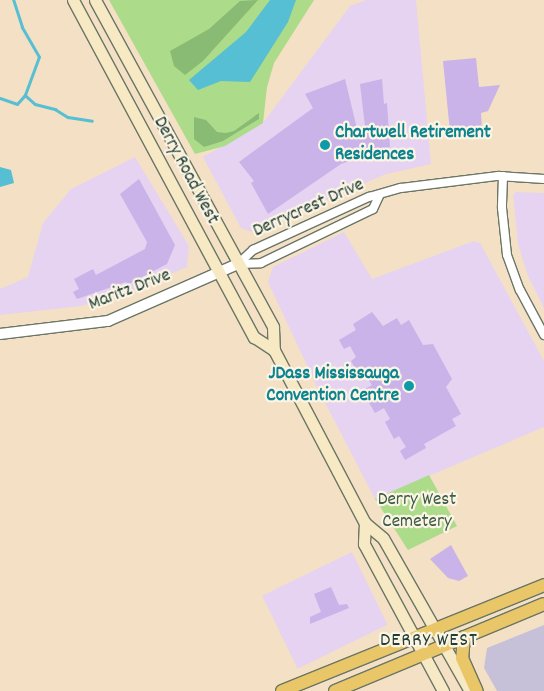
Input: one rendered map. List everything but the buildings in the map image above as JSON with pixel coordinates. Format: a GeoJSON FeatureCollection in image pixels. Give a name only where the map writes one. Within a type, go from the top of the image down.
{"type":"FeatureCollection","features":[{"type":"Feature","properties":{"kind":"main road","name":"Derry Road West"},"geometry":{"type":"LineString","coordinates":[[73,0],[254,337],[274,350]]}},
{"type":"Feature","properties":{"kind":"main road","name":"Derry Road West"},"geometry":{"type":"LineString","coordinates":[[95,0],[273,327],[274,350],[365,523],[383,538],[470,691]]}},
{"type":"Feature","properties":{"kind":"main road"},"geometry":{"type":"LineString","coordinates":[[88,29],[106,20]]}},
{"type":"Feature","properties":{"kind":"main road","name":"Derry Road West"},"geometry":{"type":"LineString","coordinates":[[365,523],[364,544],[443,691]]}},
{"type":"Feature","properties":{"kind":"main road"},"geometry":{"type":"LineString","coordinates":[[282,691],[544,585]]}},
{"type":"Feature","properties":{"kind":"main road"},"geometry":{"type":"LineString","coordinates":[[335,691],[544,604]]}},
{"type":"Feature","properties":{"kind":"main road"},"geometry":{"type":"LineString","coordinates":[[464,637],[462,658],[477,691]]}},
{"type":"Feature","properties":{"kind":"street","name":"Derrycrest Drive"},"geometry":{"type":"LineString","coordinates":[[238,264],[253,250],[369,197],[379,196],[401,188],[503,176],[544,179]]}},
{"type":"Feature","properties":{"kind":"street"},"geometry":{"type":"LineString","coordinates":[[503,176],[502,208],[507,255],[520,290],[544,335]]}},
{"type":"Feature","properties":{"kind":"street","name":"Derrycrest Drive"},"geometry":{"type":"LineString","coordinates":[[238,264],[261,263],[373,208],[379,196]]}},
{"type":"Feature","properties":{"kind":"street","name":"Maritz Drive"},"geometry":{"type":"LineString","coordinates":[[0,334],[108,321],[238,264]]}},
{"type":"Feature","properties":{"kind":"shaded area"},"geometry":{"type":"Polygon","coordinates":[[[366,0],[416,0],[431,164],[386,174],[252,232],[241,228],[203,157],[263,123],[350,6],[366,0]]]}},
{"type":"Feature","properties":{"kind":"shaded area"},"geometry":{"type":"Polygon","coordinates":[[[135,157],[189,246],[187,267],[134,290],[81,306],[0,315],[0,289],[28,277],[43,223],[71,189],[135,157]]]}},
{"type":"Feature","properties":{"kind":"shaded area"},"geometry":{"type":"Polygon","coordinates":[[[516,192],[544,193],[544,308],[528,276],[518,244],[513,195],[516,192]]]}},
{"type":"Feature","properties":{"kind":"shaded area"},"geometry":{"type":"Polygon","coordinates":[[[344,232],[372,279],[474,241],[480,243],[544,361],[544,427],[375,499],[319,391],[268,282],[273,267],[344,232]]]}},
{"type":"Feature","properties":{"kind":"shaded area"},"geometry":{"type":"Polygon","coordinates":[[[352,552],[388,625],[298,669],[262,596],[352,552]]]}},
{"type":"Feature","properties":{"kind":"shaded area"},"geometry":{"type":"Polygon","coordinates":[[[544,625],[544,691],[497,691],[484,668],[487,648],[544,625]]]}},
{"type":"Feature","properties":{"kind":"green space"},"geometry":{"type":"Polygon","coordinates":[[[109,0],[314,0],[274,63],[267,87],[263,123],[225,146],[195,154],[109,0]]]}},
{"type":"Feature","properties":{"kind":"green space"},"geometry":{"type":"Polygon","coordinates":[[[258,0],[203,61],[185,75],[174,66],[170,51],[209,29],[240,1],[258,0]]]}},
{"type":"Feature","properties":{"kind":"green space"},"geometry":{"type":"Polygon","coordinates":[[[259,113],[259,119],[223,141],[204,147],[194,139],[194,117],[206,120],[217,132],[226,133],[234,131],[259,113]]]}},
{"type":"Feature","properties":{"kind":"green space","name":"Derry West Cemetery"},"geometry":{"type":"Polygon","coordinates":[[[429,475],[457,526],[408,550],[375,499],[429,475]]]}},
{"type":"Feature","properties":{"kind":"water"},"geometry":{"type":"Polygon","coordinates":[[[270,0],[296,0],[288,22],[250,82],[221,81],[198,90],[189,80],[246,32],[270,0]]]}},
{"type":"Feature","properties":{"kind":"water"},"geometry":{"type":"Polygon","coordinates":[[[0,167],[11,170],[14,183],[0,187],[0,167]]]}},
{"type":"Feature","properties":{"kind":"waterway"},"geometry":{"type":"LineString","coordinates":[[0,98],[17,104],[25,95],[39,57],[22,27],[13,0]]}},
{"type":"Feature","properties":{"kind":"waterway"},"geometry":{"type":"LineString","coordinates":[[25,95],[35,104],[55,109],[68,117],[92,121]]}},
{"type":"Feature","properties":{"kind":"place","name":"Chartwell Retirement Residences"},"geometry":{"type":"Point","coordinates":[325,145]}},
{"type":"Feature","properties":{"kind":"place","name":"JDass Mississauga Convention Centre"},"geometry":{"type":"Point","coordinates":[409,386]}},
{"type":"Feature","properties":{"kind":"district","name":"DERRY WEST"},"geometry":{"type":"Point","coordinates":[429,641]}}]}
